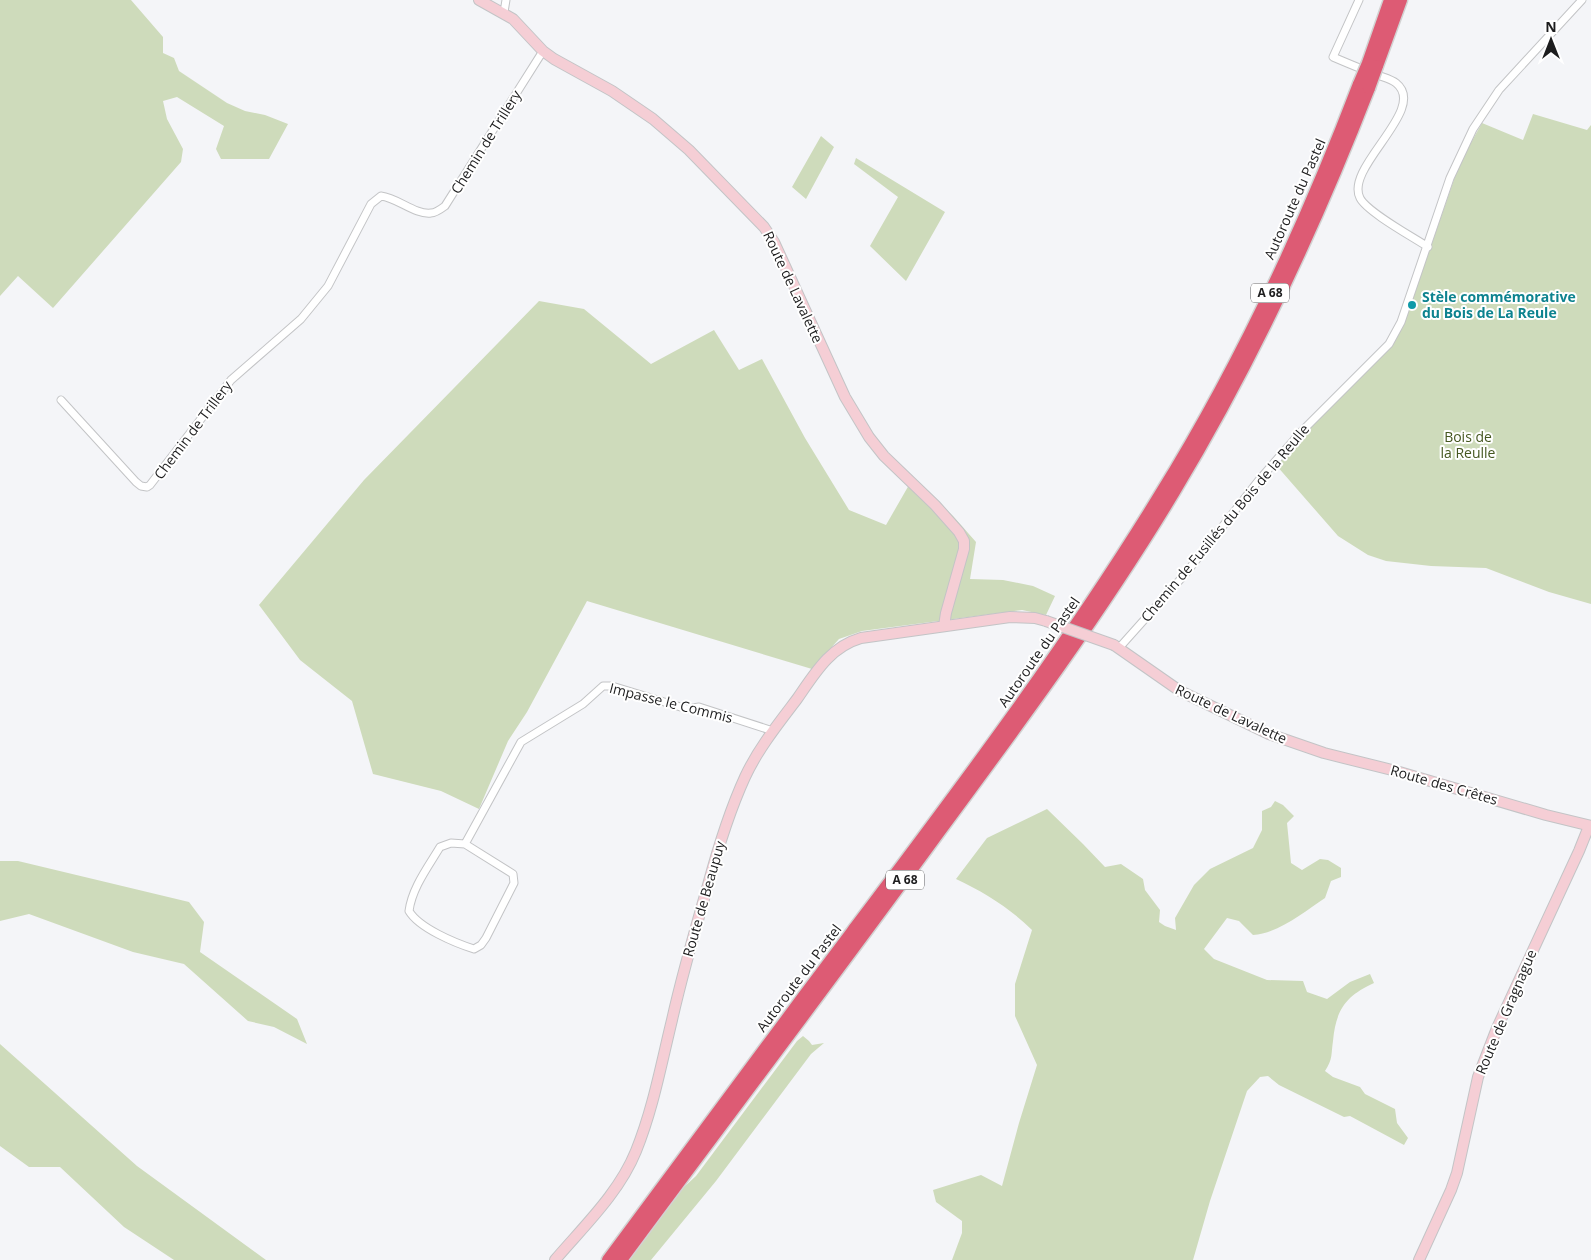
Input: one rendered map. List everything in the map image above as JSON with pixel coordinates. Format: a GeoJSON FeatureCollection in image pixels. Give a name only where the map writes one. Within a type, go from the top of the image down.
{"type":"FeatureCollection","features":[{"type":"Feature","properties":{"kind":"highway","name":"Autoroute du Pastel"},"geometry":{"type":"LineString","coordinates":[[1373,64],[1390,0]]}},
{"type":"Feature","properties":{"kind":"highway","name":"Autoroute du Pastel"},"geometry":{"type":"LineString","coordinates":[[621,1260],[1009,738],[1117,583],[1184,475],[1282,291],[1327,192],[1364,86],[1401,0]]}},
{"type":"Feature","properties":{"kind":"highway","name":"Autoroute du Pastel"},"geometry":{"type":"LineString","coordinates":[[608,1260],[994,742],[1110,575],[1162,493],[1229,374],[1295,238],[1364,86]]}},
{"type":"Feature","properties":{"kind":"street","name":"Route de Lavalette"},"geometry":{"type":"LineString","coordinates":[[480,0],[504,12],[513,19],[544,51],[573,70],[612,91],[653,119],[696,156],[764,227],[774,242],[845,397],[869,436],[884,456],[960,532],[964,541],[964,549],[943,622],[949,625]]}},
{"type":"Feature","properties":{"kind":"street"},"geometry":{"type":"LineString","coordinates":[[504,12],[506,0]]}},
{"type":"Feature","properties":{"kind":"street"},"geometry":{"type":"LineString","coordinates":[[1359,0],[1333,57],[1394,82],[1402,91],[1403,102],[1398,119],[1363,171],[1359,181],[1359,194],[1361,200],[1370,209],[1428,247]]}},
{"type":"Feature","properties":{"kind":"street","name":"Chemin de Fusillés du Bois de la Reulle"},"geometry":{"type":"LineString","coordinates":[[1116,646],[1186,573],[1271,466],[1301,432],[1389,344],[1401,322],[1456,163],[1480,118],[1499,90],[1582,0]]}},
{"type":"Feature","properties":{"kind":"street","name":"Chemin de Trillery"},"geometry":{"type":"LineString","coordinates":[[61,400],[136,482],[141,486],[147,487],[150,485],[231,380],[301,319],[328,286],[371,204],[380,196],[391,197],[422,213],[432,213],[445,206],[544,51]]}},
{"type":"Feature","properties":{"kind":"street"},"geometry":{"type":"LineString","coordinates":[[949,625],[1016,617],[1036,618],[1116,646]]}},
{"type":"Feature","properties":{"kind":"street","name":"Route de Beaupuy"},"geometry":{"type":"LineString","coordinates":[[555,1260],[620,1182],[635,1154],[648,1120],[658,1085],[671,1021],[725,825],[745,777],[761,748],[814,674],[837,649],[861,638],[949,625]]}},
{"type":"Feature","properties":{"kind":"street","name":"Route de Lavalette"},"geometry":{"type":"LineString","coordinates":[[1116,646],[1157,676],[1198,701],[1269,734],[1296,744]]}},
{"type":"Feature","properties":{"kind":"street","name":"Impasse le Commis"},"geometry":{"type":"LineString","coordinates":[[465,844],[521,742],[583,704],[603,686],[612,686],[686,709],[699,707],[773,731]]}},
{"type":"Feature","properties":{"kind":"street","name":"Route des Crêtes"},"geometry":{"type":"LineString","coordinates":[[1296,744],[1590,826]]}},
{"type":"Feature","properties":{"kind":"street","name":"Route de Gragnague"},"geometry":{"type":"LineString","coordinates":[[1419,1260],[1451,1190],[1463,1151],[1478,1077],[1494,1036],[1590,826]]}},
{"type":"Feature","properties":{"kind":"street"},"geometry":{"type":"LineString","coordinates":[[451,843],[465,844],[513,874],[515,878],[486,938],[481,946],[474,949],[462,946],[418,923],[409,911],[418,885],[440,847],[451,843]]}},
{"type":"Feature","properties":{"kind":"green space"},"geometry":{"type":"Polygon","coordinates":[[[0,0],[131,0],[163,37],[163,53],[174,58],[179,71],[227,103],[245,111],[265,115],[288,124],[269,159],[221,159],[216,149],[224,126],[177,97],[163,101],[167,119],[183,149],[181,162],[53,308],[18,276],[0,296],[0,0]]]}},
{"type":"Feature","properties":{"kind":"green space","name":"Bois de la Reulle"},"geometry":{"type":"Polygon","coordinates":[[[1533,114],[1587,130],[1591,125],[1591,604],[1549,592],[1486,568],[1431,566],[1386,561],[1368,555],[1338,536],[1276,465],[1284,454],[1384,354],[1404,324],[1460,162],[1482,123],[1523,140],[1533,114]]]}},
{"type":"Feature","properties":{"kind":"green space"},"geometry":{"type":"Polygon","coordinates":[[[821,136],[834,147],[806,199],[792,187],[821,136]]]}},
{"type":"Feature","properties":{"kind":"green space"},"geometry":{"type":"Polygon","coordinates":[[[856,158],[945,212],[906,281],[870,246],[898,197],[854,164],[856,158]]]}},
{"type":"Feature","properties":{"kind":"green space"},"geometry":{"type":"Polygon","coordinates":[[[539,301],[584,309],[651,364],[714,330],[739,370],[762,359],[805,438],[849,510],[886,525],[913,478],[953,516],[976,542],[970,579],[1003,580],[1033,586],[1055,596],[1046,615],[1022,610],[862,631],[839,639],[812,669],[587,601],[527,712],[508,741],[479,809],[441,791],[373,774],[352,701],[300,660],[259,605],[364,480],[539,301]]]}},
{"type":"Feature","properties":{"kind":"green space"},"geometry":{"type":"Polygon","coordinates":[[[1275,801],[1283,805],[1294,816],[1287,823],[1291,863],[1302,870],[1320,859],[1328,860],[1341,868],[1341,877],[1331,881],[1325,898],[1291,921],[1272,930],[1253,935],[1239,921],[1227,918],[1204,949],[1214,959],[1267,980],[1303,981],[1307,992],[1327,999],[1350,982],[1370,974],[1374,983],[1356,993],[1340,1012],[1334,1030],[1331,1060],[1325,1071],[1333,1077],[1360,1087],[1365,1094],[1395,1109],[1397,1123],[1408,1138],[1404,1145],[1350,1116],[1344,1117],[1279,1085],[1268,1076],[1260,1077],[1247,1091],[1210,1201],[1193,1260],[952,1260],[962,1233],[962,1221],[936,1202],[933,1190],[981,1175],[1002,1186],[1037,1065],[1015,1016],[1015,984],[1032,930],[997,902],[956,879],[987,838],[1047,809],[1105,867],[1121,864],[1143,879],[1145,890],[1160,910],[1159,922],[1176,930],[1175,918],[1194,885],[1210,869],[1253,848],[1262,830],[1262,811],[1271,807],[1275,801]]]}},
{"type":"Feature","properties":{"kind":"green space"},"geometry":{"type":"Polygon","coordinates":[[[0,861],[18,861],[189,902],[204,922],[200,952],[297,1019],[307,1044],[274,1027],[248,1021],[184,964],[133,952],[29,914],[0,921],[0,861]]]}},
{"type":"Feature","properties":{"kind":"green space"},"geometry":{"type":"Polygon","coordinates":[[[803,1036],[812,1045],[824,1043],[811,1054],[716,1181],[651,1260],[629,1260],[683,1188],[696,1176],[797,1041],[803,1036]]]}},
{"type":"Feature","properties":{"kind":"green space"},"geometry":{"type":"Polygon","coordinates":[[[0,1044],[137,1166],[266,1260],[174,1260],[124,1227],[60,1167],[29,1167],[0,1146],[0,1044]]]}},
{"type":"Feature","properties":{"kind":"place","name":"Stèle commémorative du Bois de La Reule"},"geometry":{"type":"Point","coordinates":[1412,305]}}]}
